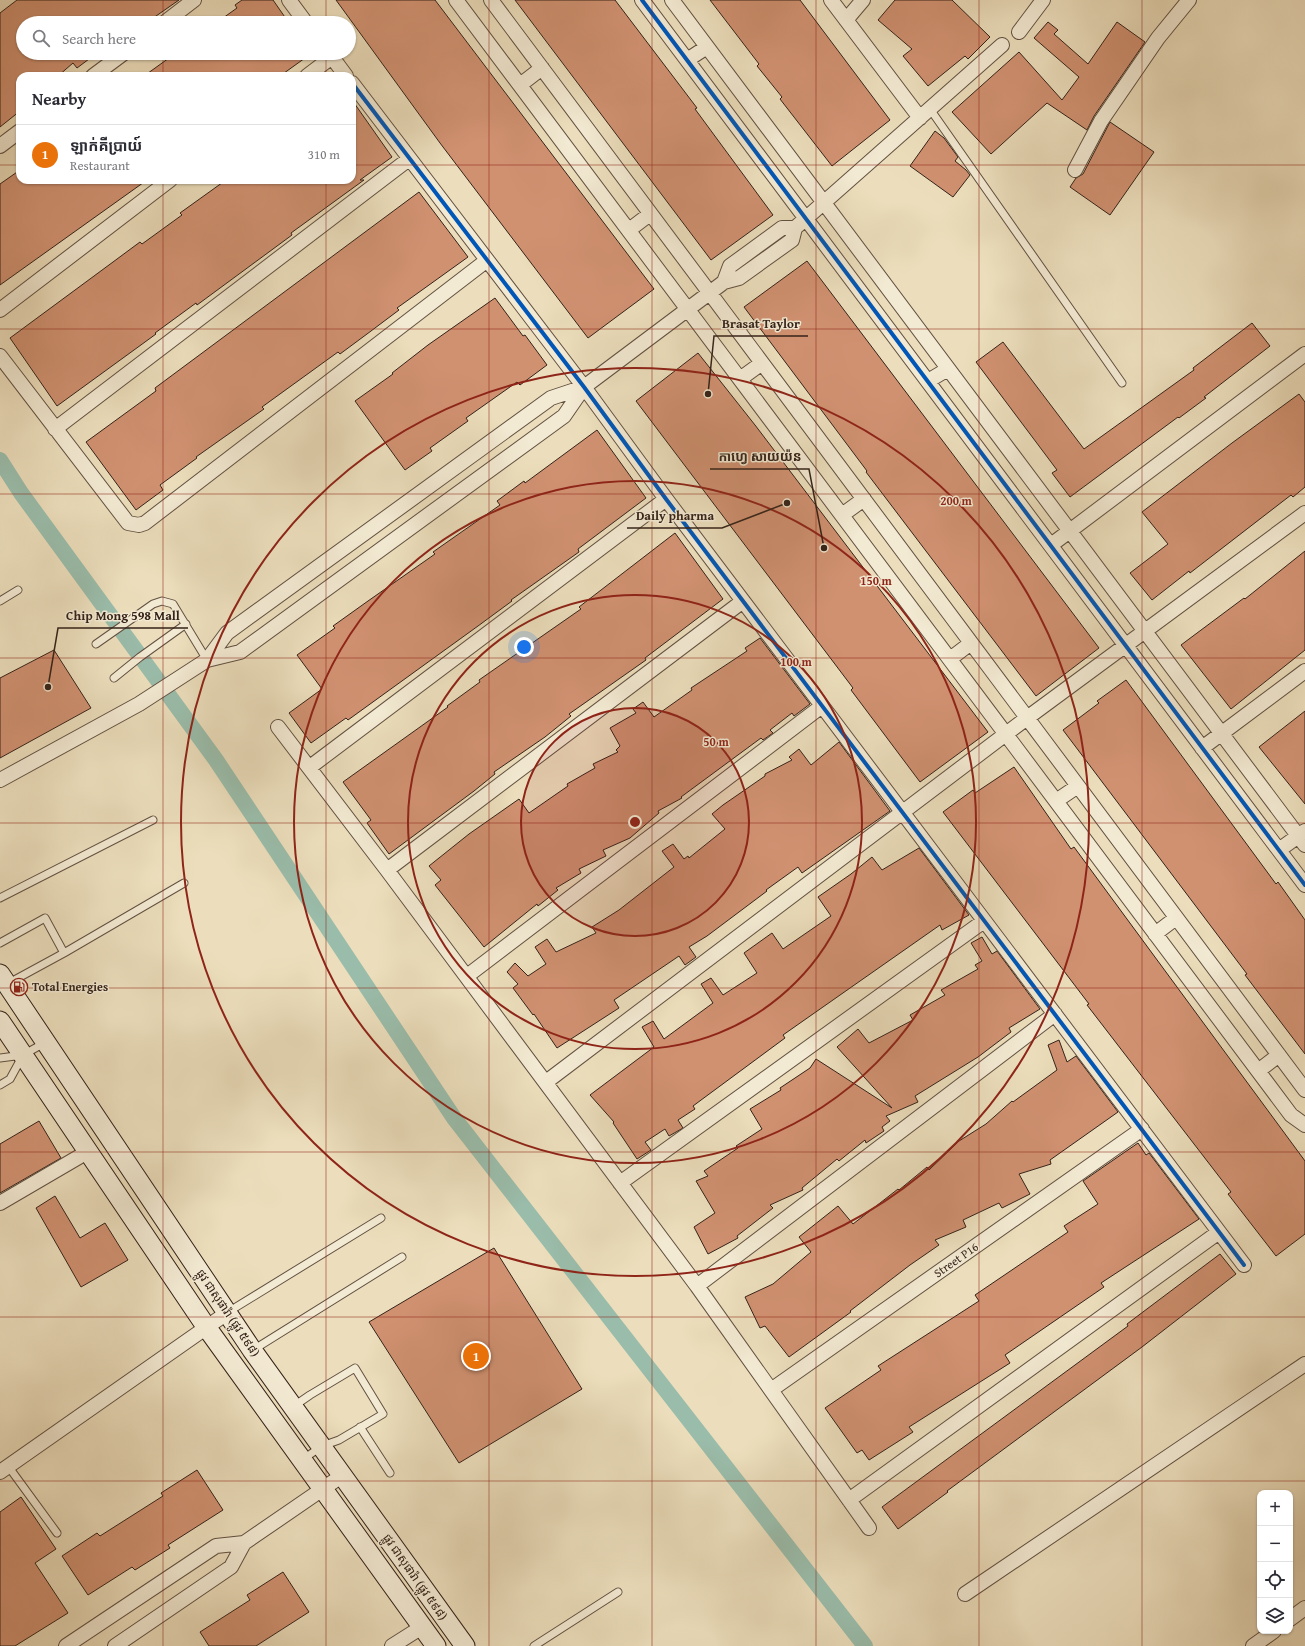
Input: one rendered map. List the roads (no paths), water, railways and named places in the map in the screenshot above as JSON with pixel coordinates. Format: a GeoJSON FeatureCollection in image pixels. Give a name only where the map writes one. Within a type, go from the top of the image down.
{"type":"FeatureCollection","features":[{"type":"Feature","properties":{"kind":"main road","name":"ផ្លូវ ជាសុផារ៉ា (ផ្លូវ ៥៩៨)"},"geometry":{"type":"LineString","coordinates":[[2,982],[46,1042],[252,1350],[464,1646]]}},
{"type":"Feature","properties":{"kind":"main road","name":"ផ្លូវ ជាសុផារ៉ា (ផ្លូវ ៥៩៨)"},"geometry":{"type":"LineString","coordinates":[[0,1021],[207,1328],[436,1646]]}},
{"type":"Feature","properties":{"kind":"street"},"geometry":{"type":"LineString","coordinates":[[173,16],[194,0]]}},
{"type":"Feature","properties":{"kind":"street"},"geometry":{"type":"LineString","coordinates":[[289,0],[301,16]]}},
{"type":"Feature","properties":{"kind":"street"},"geometry":{"type":"LineString","coordinates":[[456,0],[1291,1115],[1305,1125]]}},
{"type":"Feature","properties":{"kind":"street"},"geometry":{"type":"LineString","coordinates":[[491,0],[1305,1090]]}},
{"type":"Feature","properties":{"kind":"street"},"geometry":{"type":"LineString","coordinates":[[642,0],[1305,885]]}},
{"type":"Feature","properties":{"kind":"street"},"geometry":{"type":"LineString","coordinates":[[672,0],[1221,733],[1303,837],[1279,850]]}},
{"type":"Feature","properties":{"kind":"street"},"geometry":{"type":"LineString","coordinates":[[831,0],[846,20],[925,113]]}},
{"type":"Feature","properties":{"kind":"street"},"geometry":{"type":"LineString","coordinates":[[846,20],[863,0]]}},
{"type":"Feature","properties":{"kind":"street"},"geometry":{"type":"LineString","coordinates":[[1018,32],[1043,0]]}},
{"type":"Feature","properties":{"kind":"street"},"geometry":{"type":"LineString","coordinates":[[1076,170],[1101,121],[1158,38],[1189,0]]}},
{"type":"Feature","properties":{"kind":"street"},"geometry":{"type":"LineString","coordinates":[[207,660],[240,652],[564,416],[584,388],[724,282],[739,278],[792,240],[795,228],[1002,46]]}},
{"type":"Feature","properties":{"kind":"street"},"geometry":{"type":"LineString","coordinates":[[687,60],[707,47]]}},
{"type":"Feature","properties":{"kind":"street"},"geometry":{"type":"LineString","coordinates":[[98,72],[115,60]]}},
{"type":"Feature","properties":{"kind":"street"},"geometry":{"type":"LineString","coordinates":[[311,72],[325,60]]}},
{"type":"Feature","properties":{"kind":"street"},"geometry":{"type":"LineString","coordinates":[[334,60],[343,72]]}},
{"type":"Feature","properties":{"kind":"street"},"geometry":{"type":"LineString","coordinates":[[520,85],[542,68]]}},
{"type":"Feature","properties":{"kind":"street"},"geometry":{"type":"LineString","coordinates":[[356,88],[584,388],[666,499],[1244,1265]]}},
{"type":"Feature","properties":{"kind":"street"},"geometry":{"type":"LineString","coordinates":[[0,146],[16,134]]}},
{"type":"Feature","properties":{"kind":"street"},"geometry":{"type":"LineString","coordinates":[[55,429],[409,158]]}},
{"type":"Feature","properties":{"kind":"street"},"geometry":{"type":"LineString","coordinates":[[0,310],[165,184]]}},
{"type":"Feature","properties":{"kind":"street"},"geometry":{"type":"LineString","coordinates":[[629,230],[650,214]]}},
{"type":"Feature","properties":{"kind":"street"},"geometry":{"type":"LineString","coordinates":[[0,356],[128,523],[139,525],[145,523],[486,261]]}},
{"type":"Feature","properties":{"kind":"street"},"geometry":{"type":"LineString","coordinates":[[1051,545],[1305,354]]}},
{"type":"Feature","properties":{"kind":"street"},"geometry":{"type":"LineString","coordinates":[[740,379],[762,363]]}},
{"type":"Feature","properties":{"kind":"street"},"geometry":{"type":"LineString","coordinates":[[928,381],[948,369]]}},
{"type":"Feature","properties":{"kind":"street"},"geometry":{"type":"LineString","coordinates":[[0,780],[139,704],[186,675],[207,660],[227,633],[551,398],[584,388]]}},
{"type":"Feature","properties":{"kind":"street"},"geometry":{"type":"LineString","coordinates":[[310,767],[666,499]]}},
{"type":"Feature","properties":{"kind":"street"},"geometry":{"type":"LineString","coordinates":[[842,515],[864,499]]}},
{"type":"Feature","properties":{"kind":"street"},"geometry":{"type":"LineString","coordinates":[[546,1082],[1027,718],[1305,513]]}},
{"type":"Feature","properties":{"kind":"street"},"geometry":{"type":"LineString","coordinates":[[367,531],[381,549]]}},
{"type":"Feature","properties":{"kind":"street"},"geometry":{"type":"LineString","coordinates":[[276,597],[290,616]]}},
{"type":"Feature","properties":{"kind":"street"},"geometry":{"type":"LineString","coordinates":[[387,870],[743,601]]}},
{"type":"Feature","properties":{"kind":"street"},"geometry":{"type":"LineString","coordinates":[[950,659],[971,643]]}},
{"type":"Feature","properties":{"kind":"street"},"geometry":{"type":"LineString","coordinates":[[1202,748],[1305,671]]}},
{"type":"Feature","properties":{"kind":"street"},"geometry":{"type":"LineString","coordinates":[[467,976],[822,706]]}},
{"type":"Feature","properties":{"kind":"street"},"geometry":{"type":"LineString","coordinates":[[278,727],[310,767],[467,976],[697,1286],[869,1528]]}},
{"type":"Feature","properties":{"kind":"street"},"geometry":{"type":"LineString","coordinates":[[1056,801],[1078,786]]}},
{"type":"Feature","properties":{"kind":"street"},"geometry":{"type":"LineString","coordinates":[[1156,934],[1176,918]]}},
{"type":"Feature","properties":{"kind":"street"},"geometry":{"type":"LineString","coordinates":[[620,1183],[984,921]]}},
{"type":"Feature","properties":{"kind":"street"},"geometry":{"type":"LineString","coordinates":[[697,1286],[1055,1014]]}},
{"type":"Feature","properties":{"kind":"street"},"geometry":{"type":"LineString","coordinates":[[1258,1071],[1279,1055]]}},
{"type":"Feature","properties":{"kind":"street","name":"Street P16"},"geometry":{"type":"LineString","coordinates":[[771,1390],[1142,1129]]}},
{"type":"Feature","properties":{"kind":"street"},"geometry":{"type":"LineString","coordinates":[[0,1203],[89,1151]]}},
{"type":"Feature","properties":{"kind":"street"},"geometry":{"type":"LineString","coordinates":[[849,1500],[1219,1232]]}},
{"type":"Feature","properties":{"kind":"street"},"geometry":{"type":"LineString","coordinates":[[4,1469],[227,1313]]}},
{"type":"Feature","properties":{"kind":"street"},"geometry":{"type":"LineString","coordinates":[[965,1594],[1305,1364]]}},
{"type":"Feature","properties":{"kind":"street"},"geometry":{"type":"LineString","coordinates":[[115,1646],[231,1567],[244,1543],[343,1475]]}},
{"type":"Feature","properties":{"kind":"street"},"geometry":{"type":"LineString","coordinates":[[66,1646],[216,1546],[244,1543]]}},
{"type":"Feature","properties":{"kind":"street"},"geometry":{"type":"LineString","coordinates":[[1293,1617],[1305,1608]]}},
{"type":"Feature","properties":{"kind":"street"},"geometry":{"type":"LineString","coordinates":[[392,1646],[422,1627]]}},
{"type":"Feature","properties":{"kind":"street"},"geometry":{"type":"LineString","coordinates":[[1253,1646],[1270,1634]]}},
{"type":"Feature","properties":{"kind":"lane"},"geometry":{"type":"LineString","coordinates":[[925,113],[1122,383]]}},
{"type":"Feature","properties":{"kind":"lane"},"geometry":{"type":"LineString","coordinates":[[0,601],[18,590]]}},
{"type":"Feature","properties":{"kind":"lane"},"geometry":{"type":"LineString","coordinates":[[96,644],[153,604],[162,601],[173,604],[207,660]]}},
{"type":"Feature","properties":{"kind":"lane"},"geometry":{"type":"LineString","coordinates":[[114,678],[140,657],[186,624]]}},
{"type":"Feature","properties":{"kind":"lane"},"geometry":{"type":"LineString","coordinates":[[0,898],[153,820]]}},
{"type":"Feature","properties":{"kind":"lane"},"geometry":{"type":"LineString","coordinates":[[2,982],[64,953],[184,884]]}},
{"type":"Feature","properties":{"kind":"lane"},"geometry":{"type":"LineString","coordinates":[[0,943],[45,918],[64,953]]}},
{"type":"Feature","properties":{"kind":"lane"},"geometry":{"type":"LineString","coordinates":[[0,1058],[24,1055],[46,1042]]}},
{"type":"Feature","properties":{"kind":"lane"},"geometry":{"type":"LineString","coordinates":[[0,1085],[10,1079],[24,1055]]}},
{"type":"Feature","properties":{"kind":"lane"},"geometry":{"type":"LineString","coordinates":[[227,1313],[381,1218]]}},
{"type":"Feature","properties":{"kind":"lane"},"geometry":{"type":"LineString","coordinates":[[252,1350],[402,1257]]}},
{"type":"Feature","properties":{"kind":"lane"},"geometry":{"type":"LineString","coordinates":[[294,1407],[310,1394],[355,1368],[383,1414],[339,1440],[322,1446],[302,1460]]}},
{"type":"Feature","properties":{"kind":"lane"},"geometry":{"type":"LineString","coordinates":[[360,1427],[390,1473]]}},
{"type":"Feature","properties":{"kind":"lane"},"geometry":{"type":"LineString","coordinates":[[4,1469],[57,1534]]}},
{"type":"Feature","properties":{"kind":"lane"},"geometry":{"type":"LineString","coordinates":[[534,1646],[618,1592]]}},
{"type":"Feature","properties":{"kind":"waterway"},"geometry":{"type":"LineString","coordinates":[[0,460],[21,493],[216,760],[454,1118],[865,1646]]}},
{"type":"Feature","properties":{"kind":"place","name":"Brasat Taylor"},"geometry":{"type":"Point","coordinates":[708,394]}},
{"type":"Feature","properties":{"kind":"place","name":"Daily pharma"},"geometry":{"type":"Point","coordinates":[787,503]}},
{"type":"Feature","properties":{"kind":"place","name":"កាហ្វេ សាយយ៉ន"},"geometry":{"type":"Point","coordinates":[824,548]}},
{"type":"Feature","properties":{"kind":"place","name":"Chip Mong 598 Mall"},"geometry":{"type":"Point","coordinates":[48,687]}},
{"type":"Feature","properties":{"kind":"place","name":"Total Energies"},"geometry":{"type":"Point","coordinates":[19,987]}},
{"type":"Feature","properties":{"kind":"place","name":"ឡាក់គីប្រាយ៍"},"geometry":{"type":"Point","coordinates":[476,1356]}}]}
